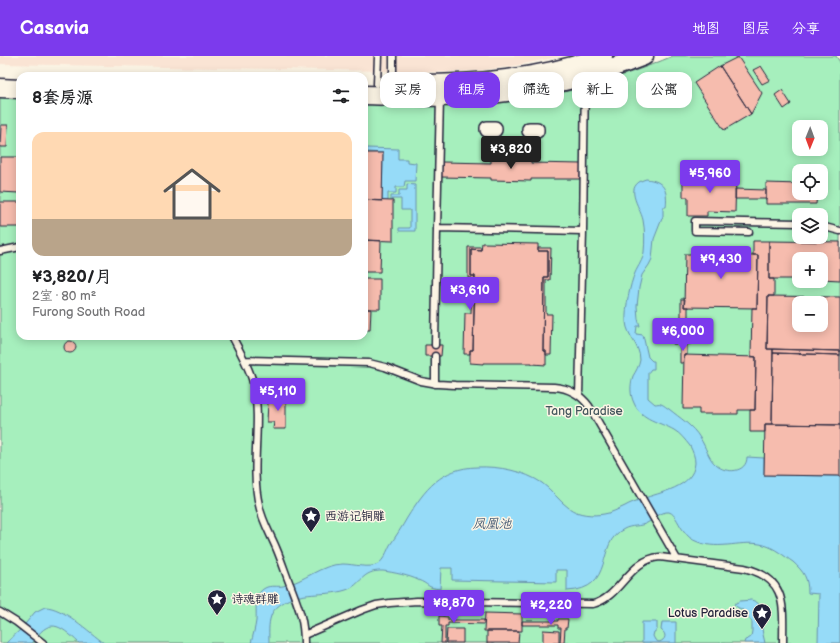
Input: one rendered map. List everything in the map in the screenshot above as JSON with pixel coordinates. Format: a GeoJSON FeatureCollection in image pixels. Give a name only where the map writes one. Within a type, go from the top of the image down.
{"type":"FeatureCollection","features":[{"type":"Feature","properties":{"kind":"main road"},"geometry":{"type":"LineString","coordinates":[[375,86],[446,84],[495,80],[549,73],[603,56]]}},
{"type":"Feature","properties":{"kind":"main road"},"geometry":{"type":"LineString","coordinates":[[595,72],[644,56]]}},
{"type":"Feature","properties":{"kind":"main road"},"geometry":{"type":"LineString","coordinates":[[0,78],[16,78]]}},
{"type":"Feature","properties":{"kind":"main road"},"geometry":{"type":"LineString","coordinates":[[375,86],[440,97],[471,96],[529,89],[572,79]]}},
{"type":"Feature","properties":{"kind":"main road"},"geometry":{"type":"LineString","coordinates":[[0,88],[16,89]]}},
{"type":"Feature","properties":{"kind":"lane"},"geometry":{"type":"LineString","coordinates":[[375,86],[378,56]]}},
{"type":"Feature","properties":{"kind":"lane"},"geometry":{"type":"LineString","coordinates":[[375,86],[394,56]]}},
{"type":"Feature","properties":{"kind":"lane"},"geometry":{"type":"LineString","coordinates":[[435,345],[440,97]]}},
{"type":"Feature","properties":{"kind":"lane"},"geometry":{"type":"LineString","coordinates":[[580,396],[584,108]]}},
{"type":"Feature","properties":{"kind":"lane"},"geometry":{"type":"LineString","coordinates":[[749,232],[695,231],[695,221],[792,223]]}},
{"type":"Feature","properties":{"kind":"lane"},"geometry":{"type":"LineString","coordinates":[[437,228],[582,231]]}},
{"type":"Feature","properties":{"kind":"lane"},"geometry":{"type":"LineString","coordinates":[[828,228],[840,231]]}},
{"type":"Feature","properties":{"kind":"lane"},"geometry":{"type":"LineString","coordinates":[[0,251],[16,248]]}},
{"type":"Feature","properties":{"kind":"lane"},"geometry":{"type":"LineString","coordinates":[[234,340],[251,374],[255,395],[257,423],[256,488],[259,506],[263,520],[282,560],[298,606],[302,620],[304,643]]}},
{"type":"Feature","properties":{"kind":"lane"},"geometry":{"type":"LineString","coordinates":[[435,356],[435,384]]}},
{"type":"Feature","properties":{"kind":"lane"},"geometry":{"type":"LineString","coordinates":[[245,360],[369,363],[386,367],[435,384],[558,387],[571,390],[580,396],[591,409],[677,559]]}},
{"type":"Feature","properties":{"kind":"lane"},"geometry":{"type":"LineString","coordinates":[[304,635],[379,604],[417,601],[593,604],[606,597],[637,566],[646,560],[654,557],[660,557],[744,568],[757,572],[769,579],[776,587],[781,600],[783,613],[783,643]]}},
{"type":"Feature","properties":{"kind":"lane"},"geometry":{"type":"LineString","coordinates":[[0,612],[16,622],[43,643]]}},
{"type":"Feature","properties":{"kind":"shaded area"},"geometry":{"type":"Polygon","coordinates":[[[0,56],[563,56],[509,67],[475,71],[442,72],[0,64],[0,56]]]}},
{"type":"Feature","properties":{"kind":"green space","name":"Tang Paradise"},"geometry":{"type":"Polygon","coordinates":[[[673,56],[836,56],[840,62],[840,643],[0,643],[0,97],[16,98],[16,340],[368,340],[368,104],[380,104],[380,108],[436,108],[436,103],[444,103],[444,108],[500,108],[500,102],[508,102],[508,108],[564,108],[564,92],[572,90],[572,108],[628,108],[628,74],[673,56]]]}},
{"type":"Feature","properties":{"kind":"water"},"geometry":{"type":"Polygon","coordinates":[[[368,148],[398,149],[398,159],[407,159],[407,162],[416,163],[415,181],[405,181],[404,187],[396,187],[396,193],[388,193],[388,201],[382,201],[383,153],[368,152],[368,148]]]}},
{"type":"Feature","properties":{"kind":"water","name":"凤凰池"},"geometry":{"type":"Polygon","coordinates":[[[646,179],[661,184],[664,187],[666,196],[666,207],[663,207],[663,216],[654,239],[652,259],[642,275],[637,306],[640,326],[637,326],[636,334],[643,335],[648,357],[654,361],[654,369],[651,369],[648,373],[648,398],[655,404],[664,406],[690,426],[700,438],[711,459],[720,468],[730,471],[740,469],[744,466],[747,457],[764,458],[764,475],[840,476],[840,643],[818,643],[819,594],[808,593],[805,576],[793,562],[776,550],[764,545],[748,543],[715,545],[696,541],[687,535],[674,515],[666,512],[660,514],[649,522],[624,529],[615,536],[609,544],[599,574],[593,582],[583,588],[567,591],[567,570],[556,570],[556,582],[452,580],[452,568],[441,568],[440,589],[430,587],[422,581],[406,576],[376,571],[366,575],[351,588],[346,590],[304,595],[281,604],[274,610],[270,619],[269,643],[251,643],[256,621],[257,598],[261,591],[269,587],[291,584],[320,570],[335,565],[343,564],[371,566],[378,564],[384,558],[390,545],[420,498],[435,482],[453,471],[464,468],[485,467],[502,468],[519,472],[542,483],[565,505],[573,510],[581,514],[590,515],[600,515],[612,512],[633,502],[674,488],[682,484],[688,478],[693,471],[695,463],[694,454],[690,446],[683,437],[669,427],[651,420],[641,413],[634,403],[631,393],[632,379],[640,360],[638,350],[627,327],[626,310],[631,283],[642,260],[645,240],[643,220],[634,197],[634,191],[635,186],[639,182],[646,179]]]}},
{"type":"Feature","properties":{"kind":"water"},"geometry":{"type":"Polygon","coordinates":[[[407,184],[415,185],[415,231],[399,231],[399,228],[410,228],[410,210],[401,210],[401,199],[392,199],[391,201],[391,196],[399,196],[399,190],[407,190],[407,184]]]}},
{"type":"Feature","properties":{"kind":"water"},"geometry":{"type":"Polygon","coordinates":[[[751,600],[759,604],[761,607],[762,629],[765,643],[744,643],[745,640],[751,637],[752,622],[743,610],[734,604],[740,601],[751,600]]]}},
{"type":"Feature","properties":{"kind":"water"},"geometry":{"type":"Polygon","coordinates":[[[45,607],[52,608],[68,615],[104,643],[79,643],[66,631],[54,626],[44,629],[32,643],[6,643],[21,629],[35,612],[45,607]]]}},
{"type":"Feature","properties":{"kind":"water"},"geometry":{"type":"Polygon","coordinates":[[[642,622],[657,622],[657,630],[654,632],[653,636],[655,640],[659,642],[665,637],[661,630],[662,622],[676,622],[676,643],[642,643],[642,622]]]}},
{"type":"Feature","properties":{"kind":"building"},"geometry":{"type":"Polygon","coordinates":[[[738,57],[762,93],[751,114],[720,66],[738,57]]]}},
{"type":"Feature","properties":{"kind":"building"},"geometry":{"type":"Polygon","coordinates":[[[720,66],[751,114],[724,130],[694,83],[720,66]]]}},
{"type":"Feature","properties":{"kind":"building"},"geometry":{"type":"Polygon","coordinates":[[[761,66],[770,80],[762,84],[753,70],[761,66]]]}},
{"type":"Feature","properties":{"kind":"building"},"geometry":{"type":"Polygon","coordinates":[[[782,90],[791,104],[784,109],[775,95],[782,90]]]}},
{"type":"Feature","properties":{"kind":"building"},"geometry":{"type":"Polygon","coordinates":[[[1,125],[8,125],[7,147],[0,147],[1,125]]]}},
{"type":"Feature","properties":{"kind":"building"},"geometry":{"type":"Polygon","coordinates":[[[368,153],[383,153],[382,201],[368,200],[368,153]]]}},
{"type":"Feature","properties":{"kind":"building"},"geometry":{"type":"Polygon","coordinates":[[[491,156],[531,156],[531,163],[581,164],[580,179],[531,179],[531,181],[491,180],[491,178],[441,177],[442,162],[491,163],[491,156]]]}},
{"type":"Feature","properties":{"kind":"building"},"geometry":{"type":"Polygon","coordinates":[[[0,157],[16,157],[16,193],[0,192],[0,157]]]}},
{"type":"Feature","properties":{"kind":"building"},"geometry":{"type":"Polygon","coordinates":[[[683,176],[736,177],[735,212],[707,211],[707,216],[688,216],[688,197],[683,197],[683,176]]]}},
{"type":"Feature","properties":{"kind":"building"},"geometry":{"type":"Polygon","coordinates":[[[766,183],[792,184],[792,200],[816,200],[816,204],[766,204],[766,183]]]}},
{"type":"Feature","properties":{"kind":"building"},"geometry":{"type":"Polygon","coordinates":[[[735,189],[766,190],[766,199],[735,199],[735,189]]]}},
{"type":"Feature","properties":{"kind":"building"},"geometry":{"type":"Polygon","coordinates":[[[368,200],[393,201],[393,241],[368,240],[368,200]]]}},
{"type":"Feature","properties":{"kind":"building"},"geometry":{"type":"Polygon","coordinates":[[[0,202],[16,202],[16,227],[0,227],[0,202]]]}},
{"type":"Feature","properties":{"kind":"building"},"geometry":{"type":"Polygon","coordinates":[[[368,240],[381,241],[380,272],[368,272],[368,240]]]}},
{"type":"Feature","properties":{"kind":"building"},"geometry":{"type":"Polygon","coordinates":[[[753,241],[769,241],[769,279],[774,279],[774,296],[768,296],[767,349],[773,349],[772,424],[765,424],[765,432],[750,432],[750,410],[755,410],[756,357],[751,356],[752,308],[757,308],[758,255],[753,255],[753,241]]]}},
{"type":"Feature","properties":{"kind":"building"},"geometry":{"type":"Polygon","coordinates":[[[769,241],[792,241],[792,244],[828,244],[828,242],[840,242],[840,280],[828,279],[828,252],[792,252],[792,279],[769,279],[769,241]]]}},
{"type":"Feature","properties":{"kind":"building"},"geometry":{"type":"Polygon","coordinates":[[[482,243],[538,244],[538,251],[548,251],[548,277],[544,277],[543,351],[546,351],[546,365],[532,363],[470,363],[470,350],[473,350],[475,276],[471,276],[471,249],[481,250],[482,243]]]}},
{"type":"Feature","properties":{"kind":"building"},"geometry":{"type":"Polygon","coordinates":[[[468,247],[481,247],[481,250],[471,249],[471,276],[475,276],[473,350],[470,350],[470,354],[464,354],[465,313],[471,313],[472,278],[468,278],[468,247]]]}},
{"type":"Feature","properties":{"kind":"building"},"geometry":{"type":"Polygon","coordinates":[[[538,248],[551,248],[550,280],[546,280],[546,314],[552,314],[551,355],[546,355],[546,351],[543,351],[544,277],[548,277],[548,251],[538,251],[538,248]]]}},
{"type":"Feature","properties":{"kind":"building"},"geometry":{"type":"Polygon","coordinates":[[[702,249],[741,250],[741,255],[758,255],[757,308],[684,307],[685,254],[702,254],[702,249]]]}},
{"type":"Feature","properties":{"kind":"building"},"geometry":{"type":"Polygon","coordinates":[[[368,279],[380,279],[380,309],[368,309],[368,279]]]}},
{"type":"Feature","properties":{"kind":"building"},"geometry":{"type":"Polygon","coordinates":[[[768,296],[792,296],[792,332],[828,332],[828,297],[840,297],[840,351],[767,349],[768,296]]]}},
{"type":"Feature","properties":{"kind":"building"},"geometry":{"type":"Polygon","coordinates":[[[681,299],[685,299],[684,307],[688,307],[688,319],[681,318],[681,299]]]}},
{"type":"Feature","properties":{"kind":"building"},"geometry":{"type":"Polygon","coordinates":[[[368,309],[371,309],[370,330],[368,330],[368,309]]]}},
{"type":"Feature","properties":{"kind":"building"},"geometry":{"type":"Polygon","coordinates":[[[674,318],[692,319],[691,344],[673,344],[674,318]]]}},
{"type":"Feature","properties":{"kind":"building"},"geometry":{"type":"Polygon","coordinates":[[[68,341],[72,341],[76,347],[72,353],[68,353],[64,349],[64,345],[68,341]]]}},
{"type":"Feature","properties":{"kind":"building"},"geometry":{"type":"Polygon","coordinates":[[[680,344],[687,344],[687,355],[684,355],[683,363],[680,363],[680,344]]]}},
{"type":"Feature","properties":{"kind":"building"},"geometry":{"type":"Polygon","coordinates":[[[425,345],[442,345],[441,356],[425,356],[425,345]]]}},
{"type":"Feature","properties":{"kind":"building"},"geometry":{"type":"Polygon","coordinates":[[[773,349],[840,351],[840,355],[773,353],[773,349]]]}},
{"type":"Feature","properties":{"kind":"building"},"geometry":{"type":"Polygon","coordinates":[[[773,353],[840,355],[840,425],[772,424],[773,353]]]}},
{"type":"Feature","properties":{"kind":"building"},"geometry":{"type":"Polygon","coordinates":[[[684,355],[756,357],[755,410],[738,410],[738,414],[699,414],[699,409],[683,409],[684,355]]]}},
{"type":"Feature","properties":{"kind":"building"},"geometry":{"type":"Polygon","coordinates":[[[274,395],[286,396],[286,429],[273,429],[274,422],[267,422],[268,402],[274,402],[274,395]]]}},
{"type":"Feature","properties":{"kind":"building"},"geometry":{"type":"Polygon","coordinates":[[[765,424],[840,425],[840,476],[764,475],[765,424]]]}},
{"type":"Feature","properties":{"kind":"building"},"geometry":{"type":"Polygon","coordinates":[[[485,613],[522,614],[522,631],[484,631],[485,613]]]}},
{"type":"Feature","properties":{"kind":"building"},"geometry":{"type":"Polygon","coordinates":[[[439,616],[448,617],[448,620],[484,620],[484,624],[448,623],[448,626],[445,626],[445,643],[441,643],[442,626],[439,626],[439,616]]]}},
{"type":"Feature","properties":{"kind":"building"},"geometry":{"type":"Polygon","coordinates":[[[558,619],[568,619],[567,628],[565,628],[564,643],[560,643],[561,628],[558,628],[558,625],[522,625],[522,621],[558,621],[558,619]]]}},
{"type":"Feature","properties":{"kind":"building"},"geometry":{"type":"Polygon","coordinates":[[[447,629],[463,629],[463,643],[446,643],[447,629]]]}},
{"type":"Feature","properties":{"kind":"building"},"geometry":{"type":"Polygon","coordinates":[[[543,630],[559,631],[559,643],[543,643],[543,630]]]}},
{"type":"Feature","properties":{"kind":"building"},"geometry":{"type":"Polygon","coordinates":[[[487,631],[519,631],[518,643],[487,643],[487,631]]]}},
{"type":"Feature","properties":{"kind":"place","name":"西游记铜雕"},"geometry":{"type":"Point","coordinates":[311,533]}},
{"type":"Feature","properties":{"kind":"place","name":"诗魂群雕"},"geometry":{"type":"Point","coordinates":[217,616]}},
{"type":"Feature","properties":{"kind":"place","name":"Lotus Paradise"},"geometry":{"type":"Point","coordinates":[762,630]}}]}
